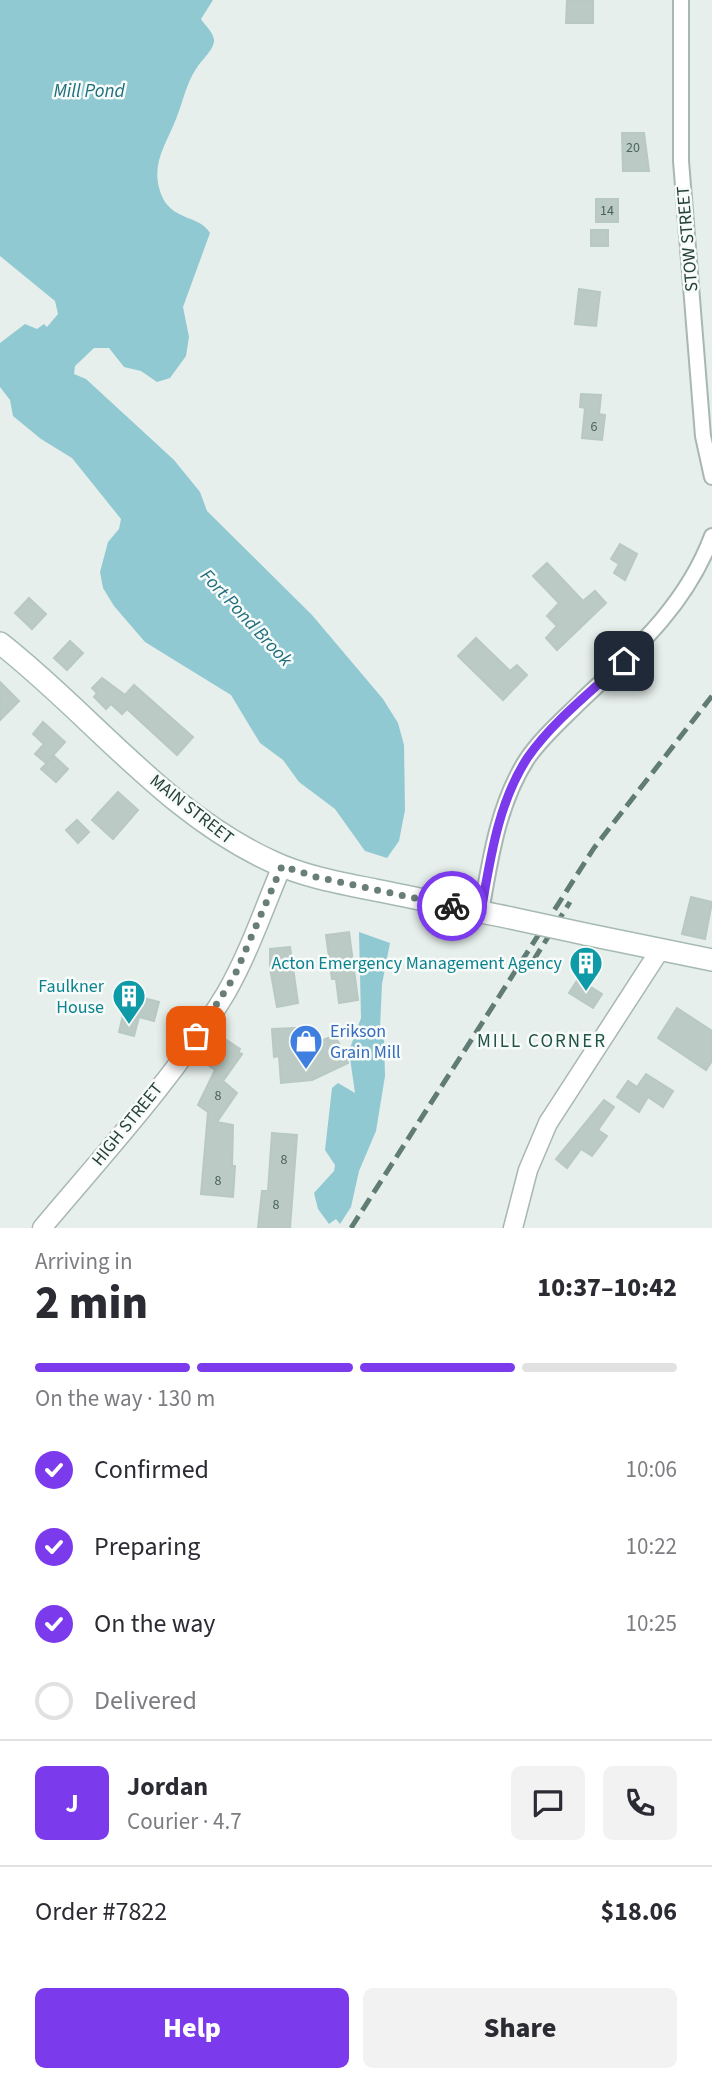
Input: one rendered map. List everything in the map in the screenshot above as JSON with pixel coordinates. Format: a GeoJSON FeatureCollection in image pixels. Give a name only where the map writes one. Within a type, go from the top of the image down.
{"type":"FeatureCollection","features":[{"type":"Feature","properties":{"kind":"main road","name":"MAIN STREET"},"geometry":{"type":"LineString","coordinates":[[0,643],[189,810],[229,839],[282,866],[327,880],[712,960]]}},
{"type":"Feature","properties":{"kind":"street","name":"STOW STREET"},"geometry":{"type":"LineString","coordinates":[[681,0],[679,86],[683,188],[703,436],[712,477]]}},
{"type":"Feature","properties":{"kind":"street"},"geometry":{"type":"LineString","coordinates":[[481,912],[503,812],[523,765],[548,734],[663,622],[691,582],[712,536]]}},
{"type":"Feature","properties":{"kind":"street","name":"HIGH STREET"},"geometry":{"type":"LineString","coordinates":[[42,1228],[130,1122],[214,1012],[242,962],[282,866]]}},
{"type":"Feature","properties":{"kind":"street"},"geometry":{"type":"LineString","coordinates":[[513,1228],[528,1170],[548,1123],[660,950]]}},
{"type":"Feature","properties":{"kind":"water","name":"Mill Pond"},"geometry":{"type":"Polygon","coordinates":[[[0,0],[213,0],[201,19],[213,36],[213,46],[190,81],[161,155],[157,173],[161,194],[171,209],[200,223],[210,233],[183,307],[189,337],[186,356],[170,378],[157,382],[141,371],[124,367],[109,348],[94,348],[75,366],[74,374],[86,379],[174,460],[200,492],[207,511],[312,615],[383,699],[398,723],[404,745],[405,810],[399,841],[387,858],[365,851],[335,809],[299,782],[283,760],[260,743],[231,695],[145,642],[114,606],[103,588],[100,572],[108,542],[119,529],[121,519],[72,458],[41,439],[13,416],[10,400],[0,387],[0,343],[25,324],[37,329],[44,324],[47,327],[58,314],[55,301],[0,256],[0,0]]]}},
{"type":"Feature","properties":{"kind":"water"},"geometry":{"type":"Polygon","coordinates":[[[359,932],[390,943],[382,984],[380,1028],[384,1039],[385,1076],[376,1131],[359,1171],[351,1207],[340,1224],[336,1219],[329,1224],[318,1209],[314,1193],[334,1171],[335,1165],[325,1150],[332,1088],[338,1083],[355,1093],[349,1051],[361,1018],[359,932]]]}},
{"type":"Feature","properties":{"kind":"building"},"geometry":{"type":"Polygon","coordinates":[[[567,0],[593,0],[593,23],[566,23],[567,0]]]}},
{"type":"Feature","properties":{"kind":"building"},"geometry":{"type":"Polygon","coordinates":[[[622,133],[644,133],[649,171],[623,171],[622,133]]]}},
{"type":"Feature","properties":{"kind":"building"},"geometry":{"type":"Polygon","coordinates":[[[596,199],[618,199],[618,222],[596,222],[596,199]]]}},
{"type":"Feature","properties":{"kind":"building"},"geometry":{"type":"Polygon","coordinates":[[[591,230],[608,230],[608,246],[591,246],[591,230]]]}},
{"type":"Feature","properties":{"kind":"building"},"geometry":{"type":"Polygon","coordinates":[[[579,289],[600,292],[596,326],[575,324],[579,289]]]}},
{"type":"Feature","properties":{"kind":"building"},"geometry":{"type":"Polygon","coordinates":[[[581,394],[601,395],[599,414],[605,415],[602,440],[582,438],[585,408],[580,407],[581,394]]]}},
{"type":"Feature","properties":{"kind":"building"},"geometry":{"type":"Polygon","coordinates":[[[620,544],[637,554],[625,580],[614,573],[619,564],[611,559],[620,544]]]}},
{"type":"Feature","properties":{"kind":"building"},"geometry":{"type":"Polygon","coordinates":[[[547,563],[583,601],[595,591],[606,603],[557,650],[546,638],[557,626],[547,616],[559,603],[533,576],[547,563]]]}},
{"type":"Feature","properties":{"kind":"building"},"geometry":{"type":"Polygon","coordinates":[[[29,598],[46,614],[32,629],[15,613],[29,598]]]}},
{"type":"Feature","properties":{"kind":"building"},"geometry":{"type":"Polygon","coordinates":[[[476,638],[510,671],[517,665],[527,675],[503,700],[458,656],[476,638]]]}},
{"type":"Feature","properties":{"kind":"building"},"geometry":{"type":"Polygon","coordinates":[[[70,641],[83,653],[67,670],[54,658],[70,641]]]}},
{"type":"Feature","properties":{"kind":"building"},"geometry":{"type":"Polygon","coordinates":[[[102,678],[125,695],[134,685],[193,737],[177,755],[127,709],[122,714],[111,704],[106,709],[94,697],[97,693],[92,688],[102,678]]]}},
{"type":"Feature","properties":{"kind":"building"},"geometry":{"type":"Polygon","coordinates":[[[0,682],[19,701],[0,720],[0,682]]]}},
{"type":"Feature","properties":{"kind":"building"},"geometry":{"type":"Polygon","coordinates":[[[43,722],[65,742],[46,763],[35,754],[44,744],[33,734],[43,722]]]}},
{"type":"Feature","properties":{"kind":"building"},"geometry":{"type":"Polygon","coordinates":[[[54,756],[68,769],[56,782],[41,769],[54,756]]]}},
{"type":"Feature","properties":{"kind":"building"},"geometry":{"type":"Polygon","coordinates":[[[118,792],[138,810],[113,839],[92,820],[118,792]]]}},
{"type":"Feature","properties":{"kind":"building"},"geometry":{"type":"Polygon","coordinates":[[[77,820],[89,832],[78,843],[66,830],[77,820]]]}},
{"type":"Feature","properties":{"kind":"building"},"geometry":{"type":"Polygon","coordinates":[[[691,897],[712,902],[705,939],[682,934],[691,897]]]}},
{"type":"Feature","properties":{"kind":"building"},"geometry":{"type":"Polygon","coordinates":[[[349,932],[358,1000],[339,1003],[336,979],[332,979],[326,935],[349,932]]]}},
{"type":"Feature","properties":{"kind":"building"},"geometry":{"type":"Polygon","coordinates":[[[290,947],[298,1003],[277,1007],[270,968],[270,949],[290,947]]]}},
{"type":"Feature","properties":{"kind":"building","name":"Acton Emergency Management Agency"},"geometry":{"type":"Polygon","coordinates":[[[578,979],[602,994],[593,1008],[569,993],[578,979]]]}},
{"type":"Feature","properties":{"kind":"building","name":"Faulkner House"},"geometry":{"type":"Polygon","coordinates":[[[128,994],[159,1002],[154,1021],[139,1017],[134,1036],[119,1032],[128,994]]]}},
{"type":"Feature","properties":{"kind":"building"},"geometry":{"type":"Polygon","coordinates":[[[677,1008],[712,1031],[712,1061],[706,1070],[658,1038],[677,1008]]]}},
{"type":"Feature","properties":{"kind":"building","name":"Erikson Grain Mill"},"geometry":{"type":"Polygon","coordinates":[[[295,1028],[297,1051],[335,1035],[348,1063],[312,1080],[281,1083],[279,1056],[274,1057],[272,1029],[295,1028]]]}},
{"type":"Feature","properties":{"kind":"building"},"geometry":{"type":"Polygon","coordinates":[[[219,1035],[240,1049],[238,1052],[242,1054],[223,1081],[237,1093],[217,1122],[233,1125],[233,1197],[201,1194],[208,1112],[198,1105],[215,1070],[201,1060],[219,1035]]]}},
{"type":"Feature","properties":{"kind":"building"},"geometry":{"type":"Polygon","coordinates":[[[646,1074],[673,1091],[663,1107],[648,1097],[639,1112],[617,1097],[628,1081],[637,1087],[646,1074]]]}},
{"type":"Feature","properties":{"kind":"building"},"geometry":{"type":"Polygon","coordinates":[[[604,1100],[614,1107],[598,1130],[607,1136],[592,1156],[581,1149],[567,1168],[556,1159],[604,1100]]]}},
{"type":"Feature","properties":{"kind":"building"},"geometry":{"type":"Polygon","coordinates":[[[272,1133],[297,1135],[290,1228],[258,1228],[262,1191],[268,1191],[272,1133]]]}},
{"type":"Feature","properties":{"kind":"railway"},"geometry":{"type":"LineString","coordinates":[[351,1228],[594,848],[712,696]]}},
{"type":"Feature","properties":{"kind":"railway"},"geometry":{"type":"LineString","coordinates":[[533,961],[570,902]]}},
{"type":"Feature","properties":{"kind":"way so far"},"geometry":{"type":"LineString","coordinates":[[196,1036],[220,1002],[242,962],[282,866],[316,877],[452,906]]}},
{"type":"Feature","properties":{"kind":"place","name":"Acton Emergency Management Agency"},"geometry":{"type":"Point","coordinates":[586,993]}},
{"type":"Feature","properties":{"kind":"place","name":"Faulkner House"},"geometry":{"type":"Point","coordinates":[129,1026]}},
{"type":"Feature","properties":{"kind":"place","name":"Erikson Grain Mill"},"geometry":{"type":"Point","coordinates":[306,1071]}},
{"type":"Feature","properties":{"kind":"district","name":"MILL CORNER"},"geometry":{"type":"Point","coordinates":[542,1040]}},
{"type":"Feature","properties":{"kind":"route"},"geometry":{"type":"LineString","coordinates":[[452,906],[481,912],[503,812],[510,790],[523,765],[548,734],[624,661]]}},
{"type":"Feature","properties":{"kind":"water label","name":"Fort Pond Brook"},"geometry":{"type":"Point","coordinates":[247,617]}}]}
